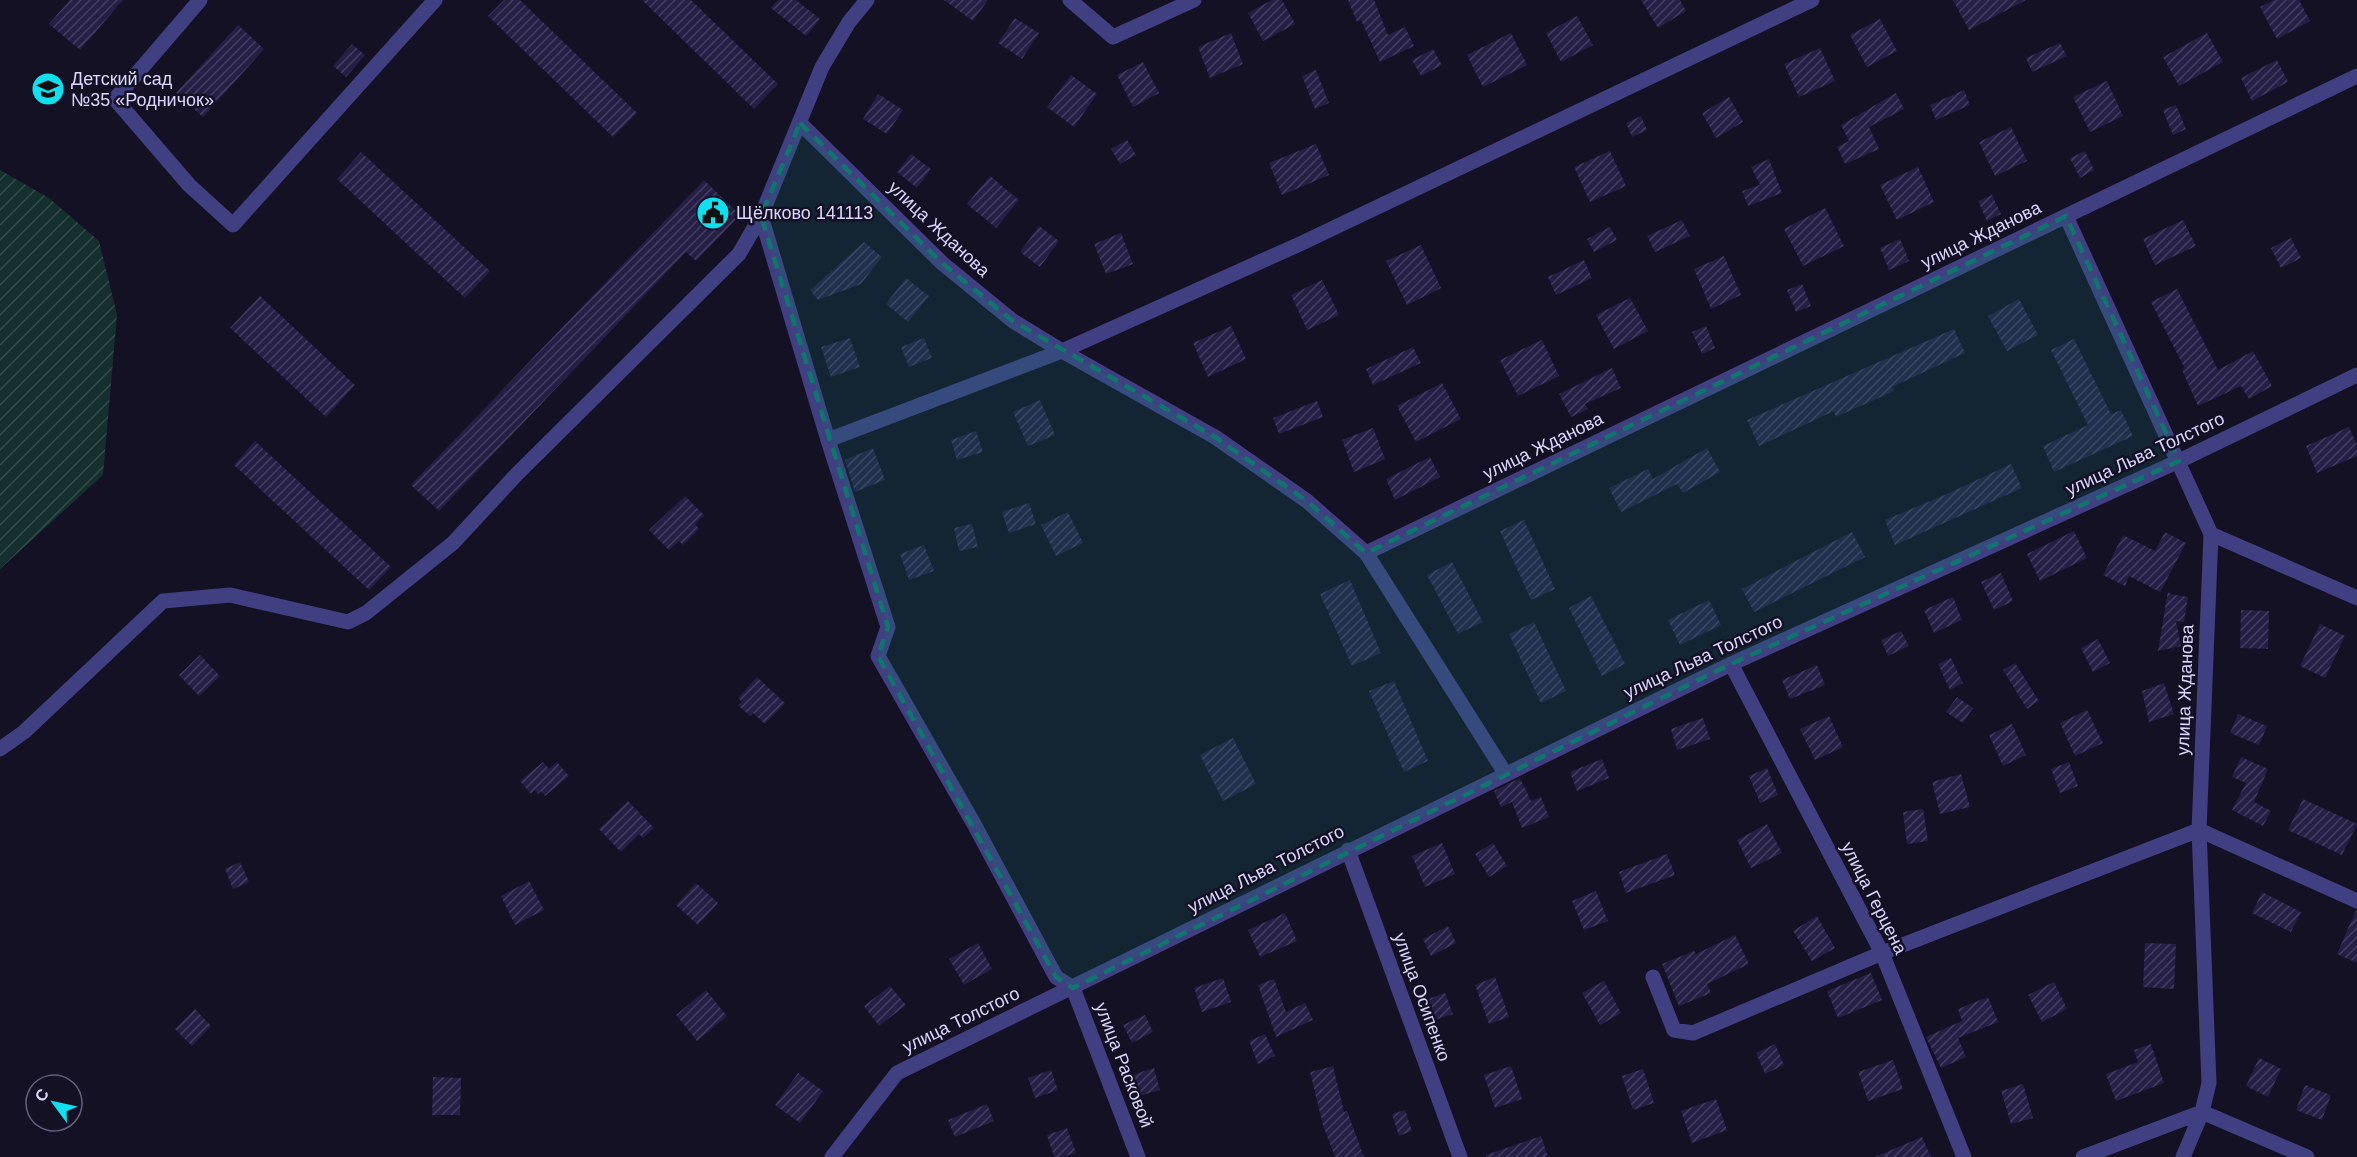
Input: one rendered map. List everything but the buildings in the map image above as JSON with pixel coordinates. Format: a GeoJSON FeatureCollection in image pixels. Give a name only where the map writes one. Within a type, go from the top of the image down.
{"type":"FeatureCollection","features":[{"type":"Feature","properties":{"kind":"street"},"geometry":{"type":"LineString","coordinates":[[200,0],[115,99],[189,185],[233,225],[435,0]]}},
{"type":"Feature","properties":{"kind":"street"},"geometry":{"type":"LineString","coordinates":[[0,749],[24,732],[163,602],[230,595],[348,622],[366,613],[453,543],[517,474],[739,254],[761,216],[822,67],[849,22],[867,0]]}},
{"type":"Feature","properties":{"kind":"street"},"geometry":{"type":"LineString","coordinates":[[1070,0],[1113,37],[1194,0]]}},
{"type":"Feature","properties":{"kind":"street"},"geometry":{"type":"LineString","coordinates":[[828,440],[1062,351],[1302,243],[1812,0]]}},
{"type":"Feature","properties":{"kind":"street","name":"улица Жданова"},"geometry":{"type":"LineString","coordinates":[[800,123],[942,263],[1014,321],[1062,351],[1215,437],[1307,501],[1366,553],[2357,76]]}},
{"type":"Feature","properties":{"kind":"street"},"geometry":{"type":"LineString","coordinates":[[761,216],[828,440],[888,627],[878,656],[974,824],[1056,977],[1073,988]]}},
{"type":"Feature","properties":{"kind":"street","name":"улица Жданова"},"geometry":{"type":"LineString","coordinates":[[2066,216],[2211,534],[2199,830],[2209,1083],[2202,1112],[2182,1157]]}},
{"type":"Feature","properties":{"kind":"street","name":"улица Льва Толстого"},"geometry":{"type":"LineString","coordinates":[[1073,988],[1348,850],[1731,664],[2179,461],[2357,375]]}},
{"type":"Feature","properties":{"kind":"street"},"geometry":{"type":"LineString","coordinates":[[2211,534],[2357,598]]}},
{"type":"Feature","properties":{"kind":"street"},"geometry":{"type":"LineString","coordinates":[[1366,553],[1505,773]]}},
{"type":"Feature","properties":{"kind":"street","name":"улица Герцена"},"geometry":{"type":"LineString","coordinates":[[1731,664],[1881,953],[1964,1157]]}},
{"type":"Feature","properties":{"kind":"street"},"geometry":{"type":"LineString","coordinates":[[1653,977],[1674,1030],[1693,1033],[1881,953],[2199,830],[2357,901]]}},
{"type":"Feature","properties":{"kind":"street","name":"улица Осипенко"},"geometry":{"type":"LineString","coordinates":[[1348,850],[1460,1157]]}},
{"type":"Feature","properties":{"kind":"street","name":"улица Толстого"},"geometry":{"type":"LineString","coordinates":[[832,1157],[897,1073],[1073,988]]}},
{"type":"Feature","properties":{"kind":"street","name":"улица Расковой"},"geometry":{"type":"LineString","coordinates":[[1073,988],[1138,1157]]}},
{"type":"Feature","properties":{"kind":"street"},"geometry":{"type":"LineString","coordinates":[[2083,1157],[2202,1112],[2307,1157]]}},
{"type":"Feature","properties":{"kind":"highlighted area"},"geometry":{"type":"Polygon","coordinates":[[[800,123],[942,263],[1013,321],[1215,437],[1307,501],[1366,553],[2066,216],[2179,461],[1731,664],[1073,988],[1056,977],[878,656],[888,627],[761,216],[800,123]]]}},
{"type":"Feature","properties":{"kind":"green space"},"geometry":{"type":"Polygon","coordinates":[[[0,170],[49,198],[99,241],[117,315],[103,475],[0,569],[0,170]]]}},
{"type":"Feature","properties":{"kind":"place","name":"Детский сад №35 «Родничок»"},"geometry":{"type":"Point","coordinates":[48,89]}},
{"type":"Feature","properties":{"kind":"place","name":"Щёлково 141113"},"geometry":{"type":"Point","coordinates":[713,213]}}]}
